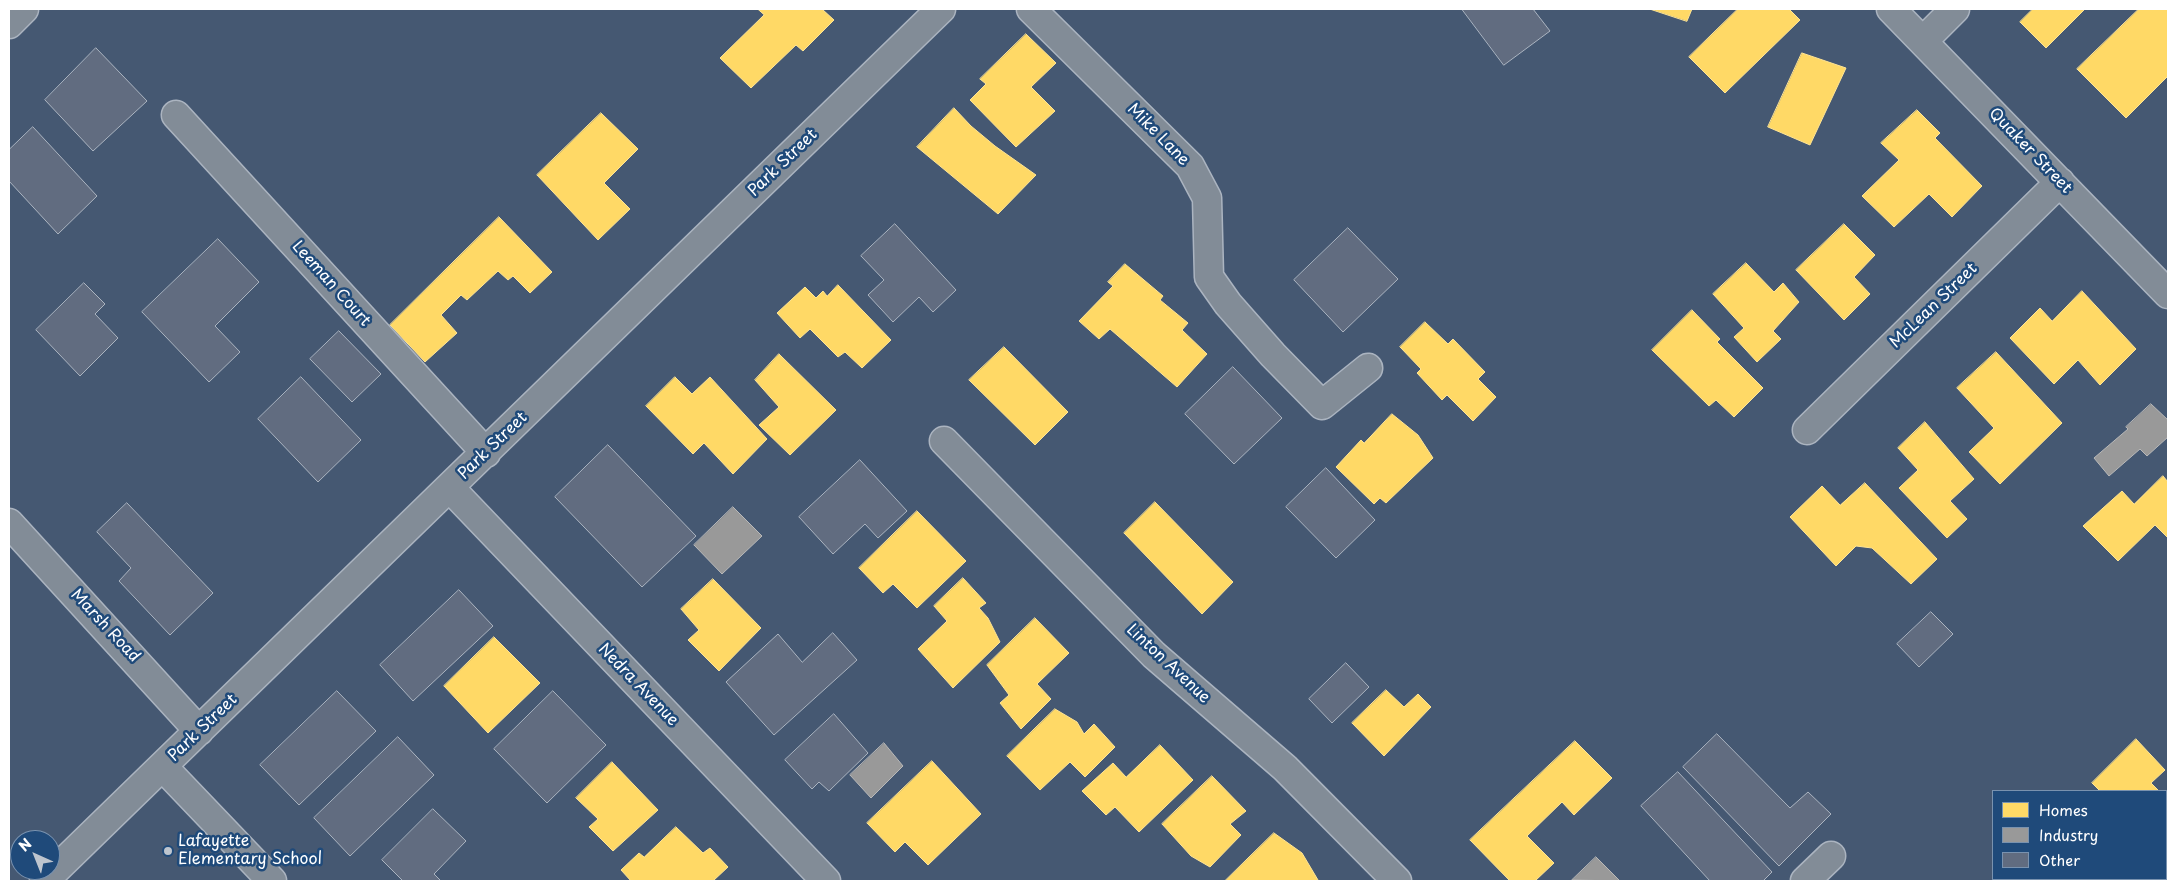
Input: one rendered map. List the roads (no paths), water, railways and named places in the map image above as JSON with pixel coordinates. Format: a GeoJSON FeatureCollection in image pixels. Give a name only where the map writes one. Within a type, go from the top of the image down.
{"type":"FeatureCollection","features":[{"type":"Feature","properties":{"kind":"street"},"geometry":{"type":"LineString","coordinates":[[9,24],[24,9]]}},
{"type":"Feature","properties":{"kind":"street","name":"Park Street"},"geometry":{"type":"LineString","coordinates":[[44,881],[941,9]]}},
{"type":"Feature","properties":{"kind":"street","name":"Mike Lane"},"geometry":{"type":"LineString","coordinates":[[1031,9],[1190,166],[1207,198],[1209,278],[1228,304],[1273,356],[1322,405],[1368,368]]}},
{"type":"Feature","properties":{"kind":"street","name":"Quaker Street"},"geometry":{"type":"LineString","coordinates":[[1891,9],[2168,294]]}},
{"type":"Feature","properties":{"kind":"street"},"geometry":{"type":"LineString","coordinates":[[1923,41],[1955,9]]}},
{"type":"Feature","properties":{"kind":"street","name":"Leeman Court"},"geometry":{"type":"LineString","coordinates":[[176,115],[486,453]]}},
{"type":"Feature","properties":{"kind":"street","name":"McLean Street"},"geometry":{"type":"LineString","coordinates":[[1807,430],[2060,182]]}},
{"type":"Feature","properties":{"kind":"street","name":"Linton Avenue"},"geometry":{"type":"LineString","coordinates":[[944,441],[1154,655],[1285,768],[1398,881]]}},
{"type":"Feature","properties":{"kind":"street","name":"Nedra Avenue"},"geometry":{"type":"LineString","coordinates":[[450,488],[826,881]]}},
{"type":"Feature","properties":{"kind":"street","name":"Marsh Road"},"geometry":{"type":"LineString","coordinates":[[9,523],[199,731]]}},
{"type":"Feature","properties":{"kind":"street"},"geometry":{"type":"LineString","coordinates":[[163,767],[272,881]]}},
{"type":"Feature","properties":{"kind":"street"},"geometry":{"type":"LineString","coordinates":[[1805,881],[1831,856]]}},
{"type":"Feature","properties":{"kind":"place","name":"Lafayette Elementary School"},"geometry":{"type":"Point","coordinates":[168,851]}}]}
